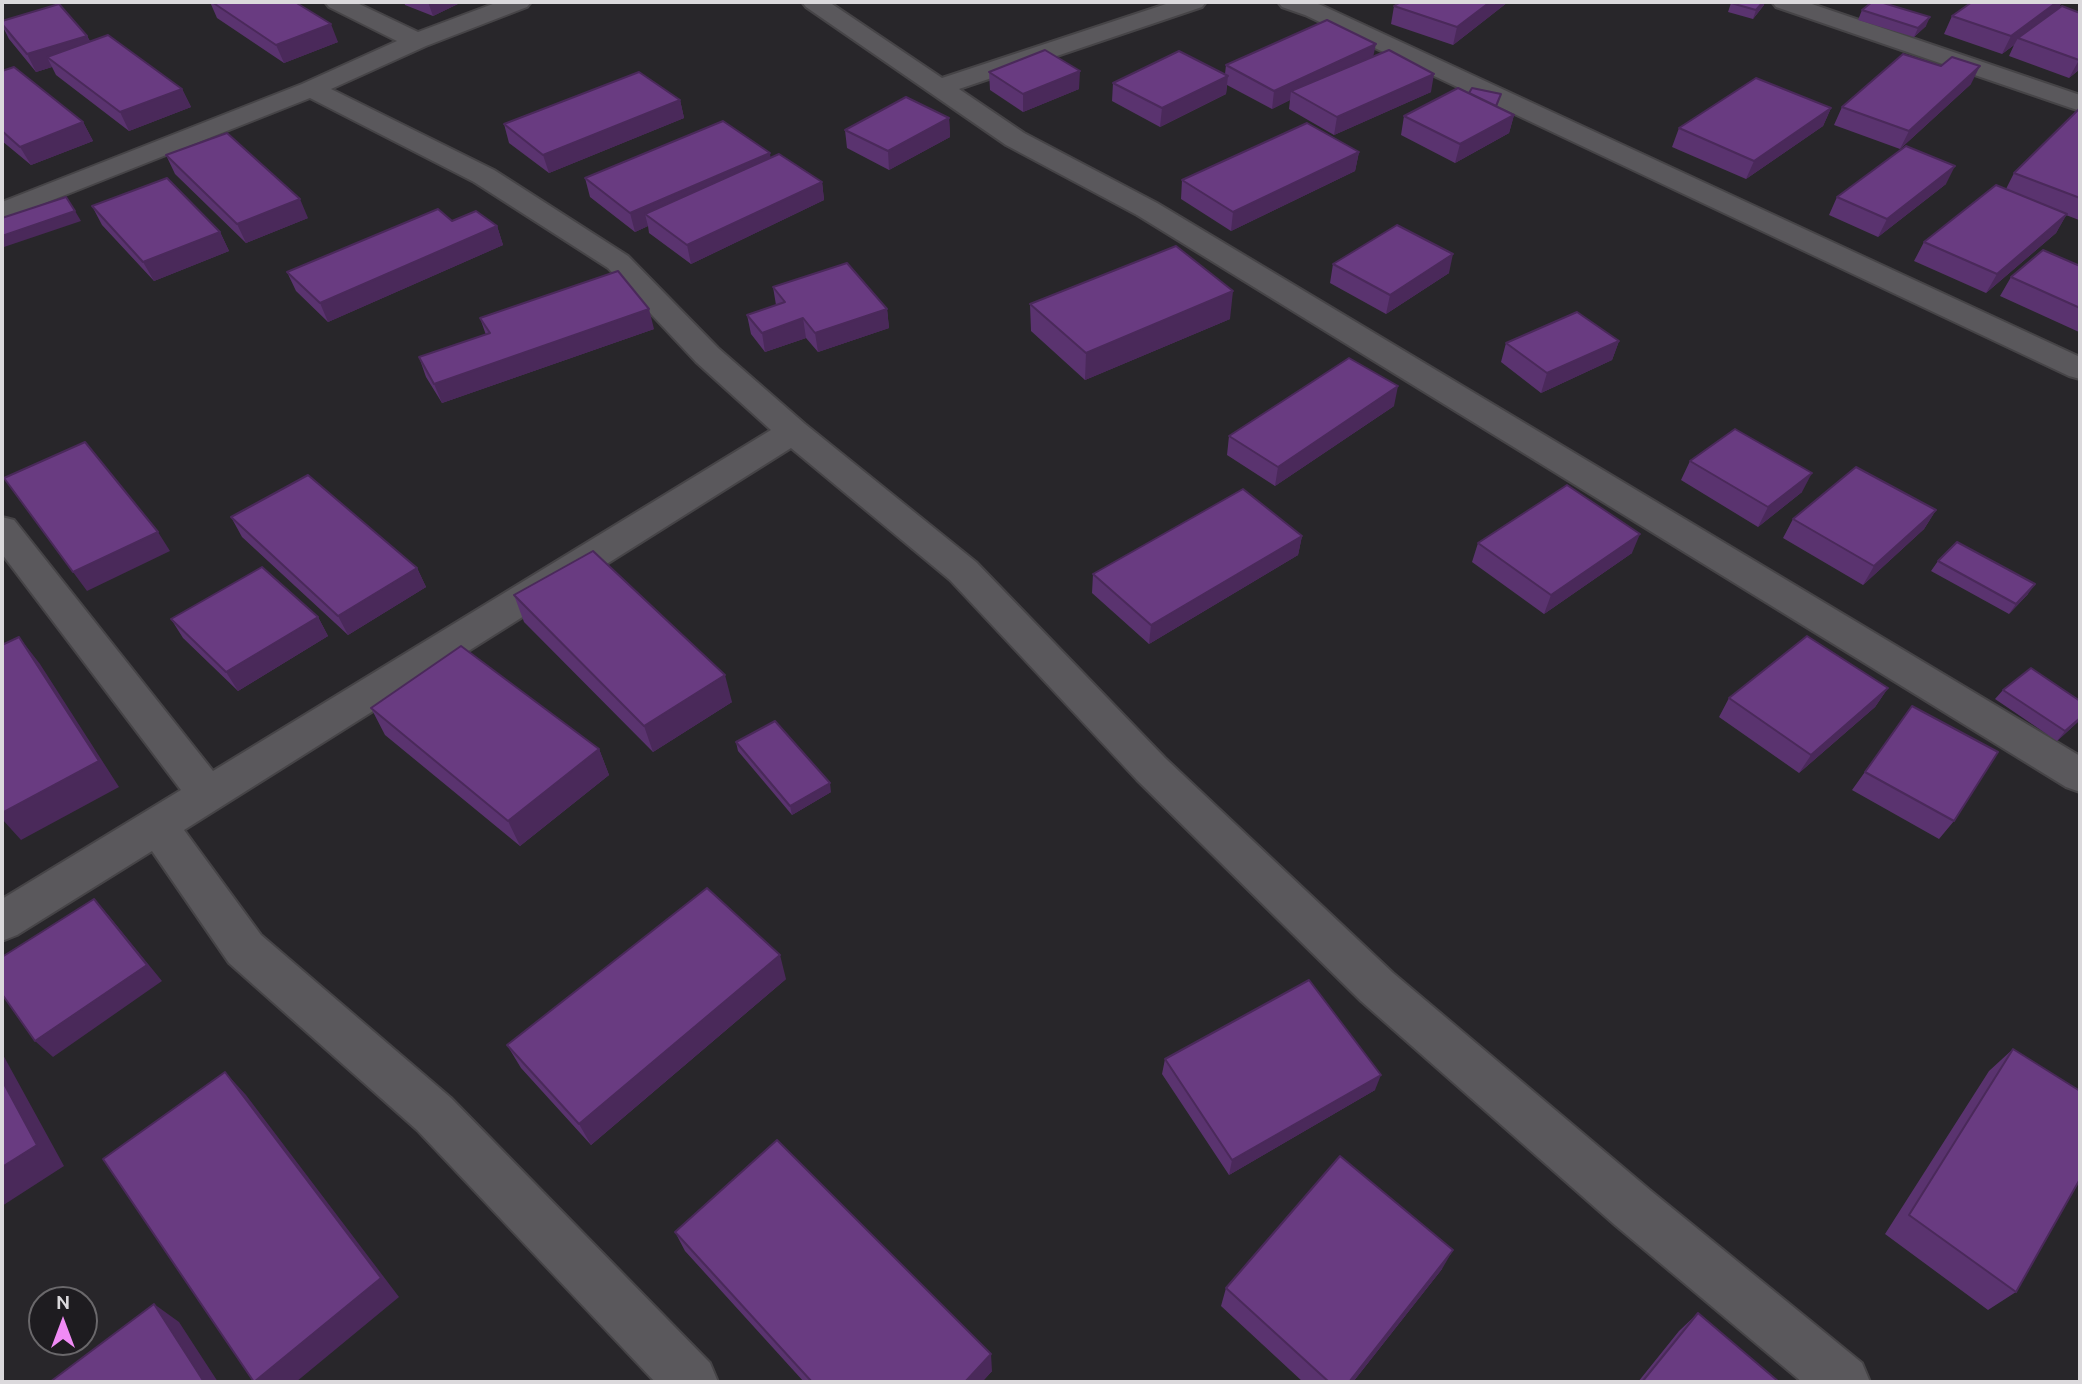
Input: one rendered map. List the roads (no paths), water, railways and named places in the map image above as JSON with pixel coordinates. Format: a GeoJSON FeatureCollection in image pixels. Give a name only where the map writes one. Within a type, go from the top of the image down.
{"type":"FeatureCollection","features":[{"type":"Feature","properties":{"kind":"street"},"geometry":{"type":"LineString","coordinates":[[337,2],[417,41]]}},
{"type":"Feature","properties":{"kind":"street"},"geometry":{"type":"LineString","coordinates":[[2,212],[311,89],[417,41],[519,2]]}},
{"type":"Feature","properties":{"kind":"street"},"geometry":{"type":"LineString","coordinates":[[814,2],[1015,139],[1147,209],[2080,776]]}},
{"type":"Feature","properties":{"kind":"street"},"geometry":{"type":"LineString","coordinates":[[938,88],[1194,2]]}},
{"type":"Feature","properties":{"kind":"street"},"geometry":{"type":"LineString","coordinates":[[1290,2],[2080,369]]}},
{"type":"Feature","properties":{"kind":"street"},"geometry":{"type":"LineString","coordinates":[[1784,2],[2080,103]]}},
{"type":"Feature","properties":{"kind":"street"},"geometry":{"type":"LineString","coordinates":[[311,89],[484,176],[618,262],[707,355],[793,432],[963,571],[1151,769],[1377,987],[1633,1208],[1843,1382]]}},
{"type":"Feature","properties":{"kind":"street"},"geometry":{"type":"LineString","coordinates":[[2,922],[793,432]]}},
{"type":"Feature","properties":{"kind":"street"},"geometry":{"type":"LineString","coordinates":[[2,529],[208,795]]}},
{"type":"Feature","properties":{"kind":"street"},"geometry":{"type":"LineString","coordinates":[[158,827],[246,949],[434,1114],[691,1382]]}}]}
